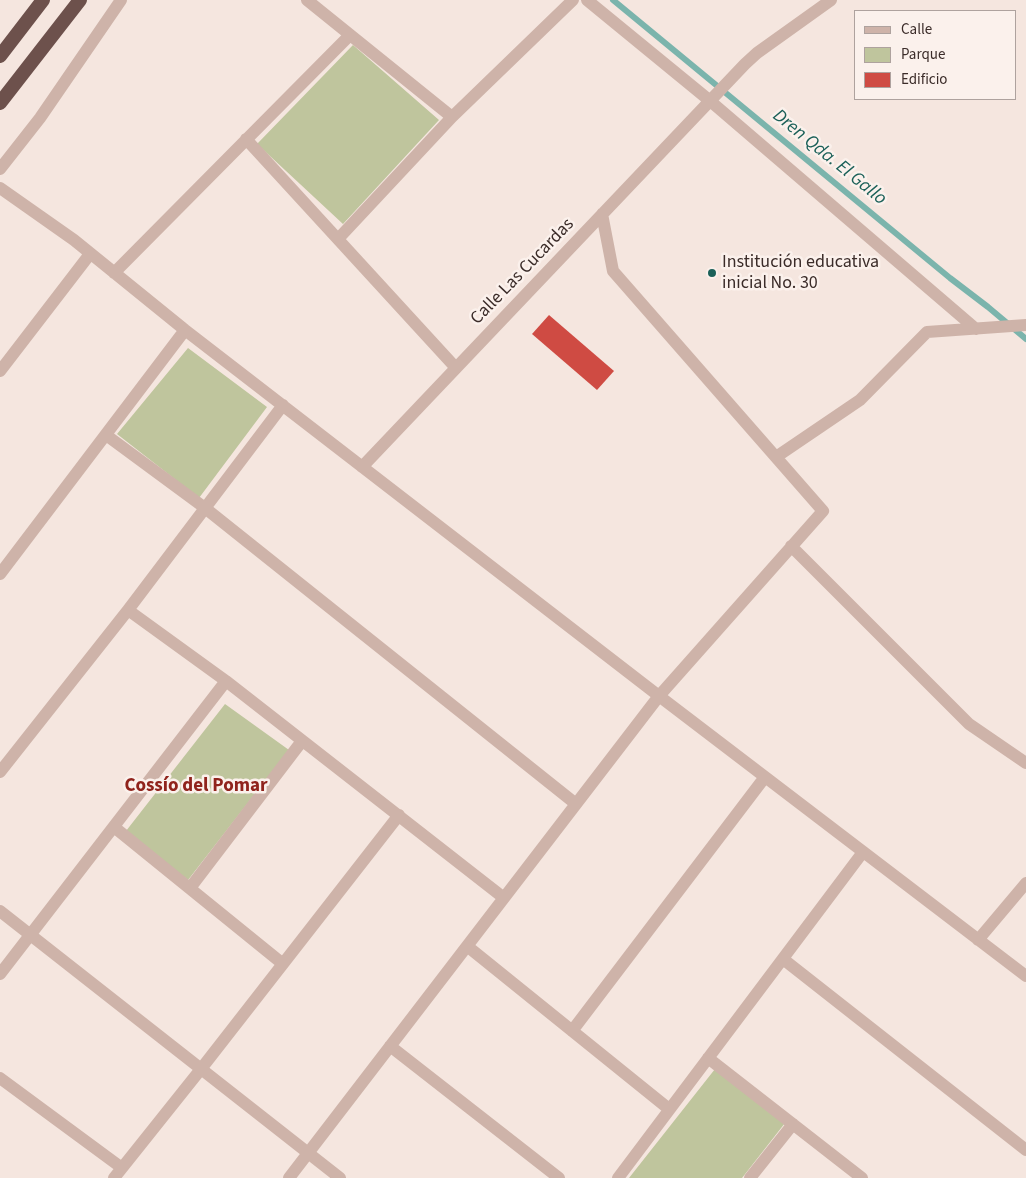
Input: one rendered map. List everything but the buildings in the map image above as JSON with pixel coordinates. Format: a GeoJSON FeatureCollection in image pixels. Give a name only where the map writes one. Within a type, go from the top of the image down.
{"type":"FeatureCollection","features":[{"type":"Feature","properties":{"kind":"highway"},"geometry":{"type":"LineString","coordinates":[[0,56],[43,0]]}},
{"type":"Feature","properties":{"kind":"highway"},"geometry":{"type":"LineString","coordinates":[[0,103],[80,0]]}},
{"type":"Feature","properties":{"kind":"street"},"geometry":{"type":"LineString","coordinates":[[0,169],[40,118],[122,0]]}},
{"type":"Feature","properties":{"kind":"street"},"geometry":{"type":"LineString","coordinates":[[307,0],[452,117]]}},
{"type":"Feature","properties":{"kind":"street"},"geometry":{"type":"LineString","coordinates":[[338,239],[452,117],[573,0]]}},
{"type":"Feature","properties":{"kind":"street"},"geometry":{"type":"LineString","coordinates":[[587,0],[709,100],[976,329]]}},
{"type":"Feature","properties":{"kind":"street"},"geometry":{"type":"LineString","coordinates":[[709,100],[757,53],[831,0]]}},
{"type":"Feature","properties":{"kind":"street"},"geometry":{"type":"LineString","coordinates":[[114,273],[350,35]]}},
{"type":"Feature","properties":{"kind":"street","name":"Calle Las Cucardas"},"geometry":{"type":"LineString","coordinates":[[362,467],[709,100]]}},
{"type":"Feature","properties":{"kind":"street"},"geometry":{"type":"LineString","coordinates":[[246,139],[456,368]]}},
{"type":"Feature","properties":{"kind":"street"},"geometry":{"type":"LineString","coordinates":[[0,188],[90,254],[362,467],[1026,976]]}},
{"type":"Feature","properties":{"kind":"street"},"geometry":{"type":"LineString","coordinates":[[289,1178],[659,696],[823,511],[613,271],[602,214]]}},
{"type":"Feature","properties":{"kind":"street"},"geometry":{"type":"LineString","coordinates":[[0,371],[90,254]]}},
{"type":"Feature","properties":{"kind":"street"},"geometry":{"type":"LineString","coordinates":[[776,457],[860,400],[927,332],[1026,325]]}},
{"type":"Feature","properties":{"kind":"street"},"geometry":{"type":"LineString","coordinates":[[0,574],[185,330]]}},
{"type":"Feature","properties":{"kind":"street"},"geometry":{"type":"LineString","coordinates":[[0,772],[128,610],[282,405]]}},
{"type":"Feature","properties":{"kind":"street"},"geometry":{"type":"LineString","coordinates":[[106,435],[205,508],[576,804]]}},
{"type":"Feature","properties":{"kind":"street"},"geometry":{"type":"LineString","coordinates":[[791,546],[969,724],[1026,763]]}},
{"type":"Feature","properties":{"kind":"street"},"geometry":{"type":"LineString","coordinates":[[128,610],[226,681],[504,898]]}},
{"type":"Feature","properties":{"kind":"street"},"geometry":{"type":"LineString","coordinates":[[0,974],[226,681]]}},
{"type":"Feature","properties":{"kind":"street"},"geometry":{"type":"LineString","coordinates":[[190,888],[302,740]]}},
{"type":"Feature","properties":{"kind":"street"},"geometry":{"type":"LineString","coordinates":[[572,1031],[765,777]]}},
{"type":"Feature","properties":{"kind":"street"},"geometry":{"type":"LineString","coordinates":[[0,1078],[118,1173],[201,1070],[399,815]]}},
{"type":"Feature","properties":{"kind":"street"},"geometry":{"type":"LineString","coordinates":[[114,827],[284,964]]}},
{"type":"Feature","properties":{"kind":"street"},"geometry":{"type":"LineString","coordinates":[[618,1178],[863,852]]}},
{"type":"Feature","properties":{"kind":"street"},"geometry":{"type":"LineString","coordinates":[[978,940],[1026,882]]}},
{"type":"Feature","properties":{"kind":"street"},"geometry":{"type":"LineString","coordinates":[[0,911],[340,1178]]}},
{"type":"Feature","properties":{"kind":"street"},"geometry":{"type":"LineString","coordinates":[[467,946],[669,1109]]}},
{"type":"Feature","properties":{"kind":"street"},"geometry":{"type":"LineString","coordinates":[[783,959],[1026,1150]]}},
{"type":"Feature","properties":{"kind":"street"},"geometry":{"type":"LineString","coordinates":[[390,1046],[559,1178]]}},
{"type":"Feature","properties":{"kind":"street"},"geometry":{"type":"LineString","coordinates":[[708,1058],[862,1178]]}},
{"type":"Feature","properties":{"kind":"street"},"geometry":{"type":"LineString","coordinates":[[750,1178],[793,1124]]}},
{"type":"Feature","properties":{"kind":"green space"},"geometry":{"type":"Polygon","coordinates":[[[353,45],[439,120],[343,224],[257,144],[353,45]]]}},
{"type":"Feature","properties":{"kind":"green space"},"geometry":{"type":"Polygon","coordinates":[[[188,348],[267,407],[199,498],[117,434],[188,348]]]}},
{"type":"Feature","properties":{"kind":"green space"},"geometry":{"type":"Polygon","coordinates":[[[225,704],[289,750],[188,880],[126,831],[225,704]]]}},
{"type":"Feature","properties":{"kind":"green space"},"geometry":{"type":"Polygon","coordinates":[[[715,1069],[785,1123],[742,1178],[629,1178],[715,1069]]]}},
{"type":"Feature","properties":{"kind":"waterway","name":"Dren Qda. El Gallo"},"geometry":{"type":"LineString","coordinates":[[613,0],[1026,339]]}},
{"type":"Feature","properties":{"kind":"place","name":"Institución educativa inicial No. 30"},"geometry":{"type":"Point","coordinates":[712,273]}},
{"type":"Feature","properties":{"kind":"district","name":"Cossío del Pomar"},"geometry":{"type":"Point","coordinates":[196,787]}}]}
